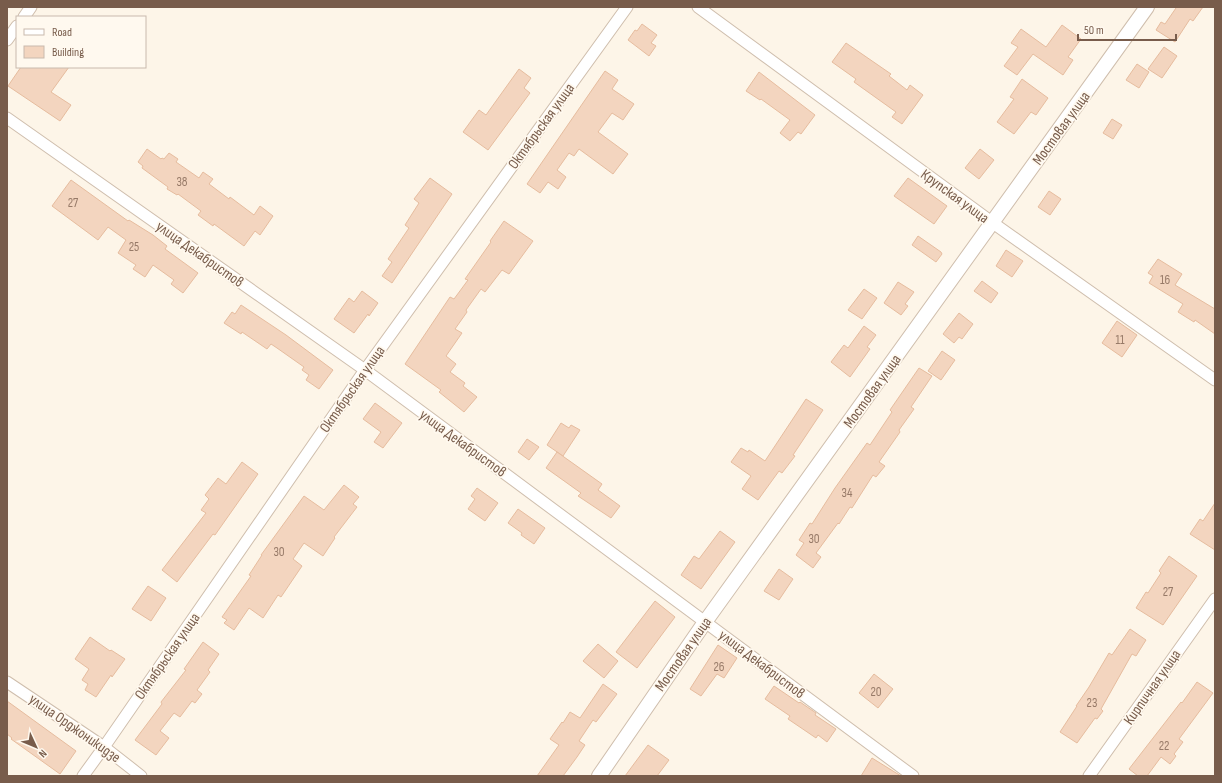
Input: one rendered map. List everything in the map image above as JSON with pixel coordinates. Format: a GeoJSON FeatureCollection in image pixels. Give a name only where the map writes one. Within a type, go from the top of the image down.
{"type":"FeatureCollection","features":[{"type":"Feature","properties":{"kind":"street"},"geometry":{"type":"LineString","coordinates":[[25,16],[31,7]]}},
{"type":"Feature","properties":{"kind":"street","name":"Октябрьская улица"},"geometry":{"type":"LineString","coordinates":[[83,776],[365,370],[627,7]]}},
{"type":"Feature","properties":{"kind":"street","name":"Крупская улица"},"geometry":{"type":"LineString","coordinates":[[698,7],[992,223],[1215,380]]}},
{"type":"Feature","properties":{"kind":"street","name":"Мостовая улица"},"geometry":{"type":"LineString","coordinates":[[599,776],[705,622],[1148,7]]}},
{"type":"Feature","properties":{"kind":"street"},"geometry":{"type":"LineString","coordinates":[[7,40],[16,27]]}},
{"type":"Feature","properties":{"kind":"street","name":"улица Декабристов"},"geometry":{"type":"LineString","coordinates":[[7,118],[365,370],[913,776]]}},
{"type":"Feature","properties":{"kind":"street","name":"Кирпичная улица"},"geometry":{"type":"LineString","coordinates":[[1089,776],[1215,599]]}},
{"type":"Feature","properties":{"kind":"street","name":"улица Орджоникидзе"},"geometry":{"type":"LineString","coordinates":[[7,682],[104,747],[141,776]]}},
{"type":"Feature","properties":{"kind":"building"},"geometry":{"type":"Polygon","coordinates":[[[1174,7],[1203,7],[1193,21],[1190,19],[1175,42],[1156,30],[1161,22],[1165,24],[1176,8],[1174,7]]]}},
{"type":"Feature","properties":{"kind":"building"},"geometry":{"type":"Polygon","coordinates":[[[642,24],[657,35],[651,43],[656,46],[649,56],[628,40],[635,30],[637,31],[642,24]]]}},
{"type":"Feature","properties":{"kind":"building"},"geometry":{"type":"Polygon","coordinates":[[[1062,25],[1081,39],[1068,57],[1073,60],[1063,75],[1033,54],[1017,75],[1004,66],[1018,47],[1011,43],[1021,29],[1046,47],[1062,25]]]}},
{"type":"Feature","properties":{"kind":"building"},"geometry":{"type":"Polygon","coordinates":[[[846,43],[891,74],[889,76],[907,90],[910,85],[923,95],[902,124],[892,117],[896,112],[854,82],[856,79],[832,62],[846,43]]]}},
{"type":"Feature","properties":{"kind":"building"},"geometry":{"type":"Polygon","coordinates":[[[1164,47],[1177,56],[1162,78],[1148,69],[1164,47]]]}},
{"type":"Feature","properties":{"kind":"building"},"geometry":{"type":"Polygon","coordinates":[[[1137,64],[1149,72],[1139,88],[1126,80],[1137,64]]]}},
{"type":"Feature","properties":{"kind":"building"},"geometry":{"type":"Polygon","coordinates":[[[20,68],[68,68],[51,92],[71,105],[60,121],[8,86],[20,68]]]}},
{"type":"Feature","properties":{"kind":"building"},"geometry":{"type":"Polygon","coordinates":[[[519,69],[531,78],[524,88],[530,93],[488,150],[463,132],[479,110],[486,115],[519,69]]]}},
{"type":"Feature","properties":{"kind":"building"},"geometry":{"type":"Polygon","coordinates":[[[605,71],[618,80],[612,89],[634,104],[623,120],[612,113],[598,132],[628,154],[613,174],[579,149],[574,156],[569,153],[557,170],[566,177],[558,189],[548,182],[540,193],[527,184],[605,71]]]}},
{"type":"Feature","properties":{"kind":"building"},"geometry":{"type":"Polygon","coordinates":[[[759,72],[815,115],[801,134],[798,132],[790,141],[780,133],[790,120],[761,99],[760,100],[746,91],[759,72]]]}},
{"type":"Feature","properties":{"kind":"building"},"geometry":{"type":"Polygon","coordinates":[[[1022,79],[1048,98],[1036,115],[1031,112],[1014,134],[997,122],[1014,99],[1010,97],[1022,79]]]}},
{"type":"Feature","properties":{"kind":"building"},"geometry":{"type":"Polygon","coordinates":[[[1112,119],[1122,125],[1113,139],[1103,133],[1112,119]]]}},
{"type":"Feature","properties":{"kind":"building"},"geometry":{"type":"Polygon","coordinates":[[[147,149],[161,159],[164,159],[169,153],[178,159],[176,162],[199,178],[203,172],[213,179],[209,184],[229,199],[230,197],[254,215],[260,206],[273,216],[260,235],[255,231],[244,246],[214,224],[213,226],[198,215],[201,211],[178,194],[177,195],[167,189],[168,187],[142,168],[143,166],[138,162],[147,149]]]}},
{"type":"Feature","properties":{"kind":"building"},"geometry":{"type":"Polygon","coordinates":[[[980,149],[994,160],[979,179],[965,168],[980,149]]]}},
{"type":"Feature","properties":{"kind":"building"},"geometry":{"type":"Polygon","coordinates":[[[430,178],[452,194],[392,283],[382,276],[392,262],[388,259],[409,228],[405,225],[419,203],[414,199],[430,178]]]}},
{"type":"Feature","properties":{"kind":"building"},"geometry":{"type":"Polygon","coordinates":[[[908,178],[947,206],[934,224],[894,196],[908,178]]]}},
{"type":"Feature","properties":{"kind":"building"},"geometry":{"type":"Polygon","coordinates":[[[71,180],[128,221],[129,220],[153,235],[167,246],[165,249],[198,273],[183,293],[171,284],[174,280],[153,265],[145,277],[133,269],[136,265],[118,253],[126,240],[108,227],[98,240],[52,206],[71,180]]]}},
{"type":"Feature","properties":{"kind":"building"},"geometry":{"type":"Polygon","coordinates":[[[1049,191],[1061,199],[1050,215],[1038,207],[1049,191]]]}},
{"type":"Feature","properties":{"kind":"building"},"geometry":{"type":"Polygon","coordinates":[[[504,221],[533,241],[509,274],[502,270],[485,292],[481,289],[455,329],[462,333],[446,356],[456,364],[450,372],[465,383],[463,386],[477,397],[464,412],[439,392],[441,390],[405,364],[450,297],[454,299],[468,280],[465,279],[504,221]]]}},
{"type":"Feature","properties":{"kind":"building"},"geometry":{"type":"Polygon","coordinates":[[[918,236],[941,252],[942,254],[936,262],[912,245],[918,236]]]}},
{"type":"Feature","properties":{"kind":"building"},"geometry":{"type":"Polygon","coordinates":[[[1006,250],[1023,261],[1012,277],[996,266],[1006,250]]]}},
{"type":"Feature","properties":{"kind":"building"},"geometry":{"type":"Polygon","coordinates":[[[1158,259],[1182,274],[1175,285],[1215,309],[1215,334],[1195,320],[1194,322],[1178,312],[1183,304],[1149,283],[1153,276],[1148,273],[1158,259]]]}},
{"type":"Feature","properties":{"kind":"building"},"geometry":{"type":"Polygon","coordinates":[[[982,281],[998,293],[991,303],[974,291],[982,281]]]}},
{"type":"Feature","properties":{"kind":"building"},"geometry":{"type":"Polygon","coordinates":[[[898,282],[914,292],[905,304],[908,306],[901,315],[884,303],[898,282]]]}},
{"type":"Feature","properties":{"kind":"building"},"geometry":{"type":"Polygon","coordinates":[[[864,289],[877,298],[862,319],[848,310],[864,289]]]}},
{"type":"Feature","properties":{"kind":"building"},"geometry":{"type":"Polygon","coordinates":[[[362,291],[378,303],[354,333],[334,319],[349,298],[354,302],[362,291]]]}},
{"type":"Feature","properties":{"kind":"building"},"geometry":{"type":"Polygon","coordinates":[[[241,305],[286,335],[333,370],[319,389],[306,380],[309,375],[302,370],[304,367],[277,348],[271,344],[267,349],[242,332],[241,334],[224,323],[232,312],[235,314],[241,305]]]}},
{"type":"Feature","properties":{"kind":"building"},"geometry":{"type":"Polygon","coordinates":[[[959,313],[973,324],[962,339],[959,337],[954,343],[943,334],[959,313]]]}},
{"type":"Feature","properties":{"kind":"building"},"geometry":{"type":"Polygon","coordinates":[[[1117,321],[1137,335],[1122,357],[1102,343],[1117,321]]]}},
{"type":"Feature","properties":{"kind":"building"},"geometry":{"type":"Polygon","coordinates":[[[864,326],[876,335],[867,347],[870,349],[850,377],[831,362],[844,345],[848,348],[864,326]]]}},
{"type":"Feature","properties":{"kind":"building"},"geometry":{"type":"Polygon","coordinates":[[[942,351],[955,360],[941,380],[928,371],[942,351]]]}},
{"type":"Feature","properties":{"kind":"building"},"geometry":{"type":"Polygon","coordinates":[[[919,368],[932,376],[911,407],[914,409],[899,430],[900,432],[879,462],[885,466],[876,477],[873,475],[852,508],[850,507],[839,524],[838,523],[816,553],[821,557],[813,568],[796,555],[804,543],[799,540],[810,523],[812,524],[867,443],[870,445],[892,412],[890,410],[919,368]]]}},
{"type":"Feature","properties":{"kind":"building"},"geometry":{"type":"Polygon","coordinates":[[[806,399],[823,410],[793,455],[795,456],[782,473],[779,471],[758,500],[742,489],[751,476],[731,462],[741,448],[748,452],[749,450],[765,461],[806,399]]]}},
{"type":"Feature","properties":{"kind":"building"},"geometry":{"type":"Polygon","coordinates":[[[375,403],[402,423],[383,448],[374,442],[381,432],[363,419],[375,403]]]}},
{"type":"Feature","properties":{"kind":"building"},"geometry":{"type":"Polygon","coordinates":[[[561,423],[569,428],[571,425],[580,430],[563,456],[547,445],[561,423]]]}},
{"type":"Feature","properties":{"kind":"building"},"geometry":{"type":"Polygon","coordinates":[[[527,439],[539,447],[529,460],[518,452],[527,439]]]}},
{"type":"Feature","properties":{"kind":"building"},"geometry":{"type":"Polygon","coordinates":[[[557,452],[602,484],[598,490],[620,506],[611,518],[578,496],[581,493],[546,468],[557,452]]]}},
{"type":"Feature","properties":{"kind":"building"},"geometry":{"type":"Polygon","coordinates":[[[242,462],[258,474],[215,535],[213,534],[177,582],[162,570],[206,513],[201,510],[209,499],[205,495],[218,478],[226,484],[242,462]]]}},
{"type":"Feature","properties":{"kind":"building"},"geometry":{"type":"Polygon","coordinates":[[[344,485],[359,497],[353,504],[357,507],[334,537],[335,538],[323,556],[304,543],[293,559],[302,566],[281,597],[278,595],[263,618],[249,608],[234,630],[224,623],[227,620],[222,617],[251,576],[249,575],[261,555],[304,496],[324,510],[344,485]]]}},
{"type":"Feature","properties":{"kind":"building"},"geometry":{"type":"Polygon","coordinates":[[[477,488],[498,503],[485,521],[468,509],[475,499],[471,496],[477,488]]]}},
{"type":"Feature","properties":{"kind":"building"},"geometry":{"type":"Polygon","coordinates":[[[1215,503],[1215,550],[1190,534],[1200,519],[1203,521],[1215,503]]]}},
{"type":"Feature","properties":{"kind":"building"},"geometry":{"type":"Polygon","coordinates":[[[518,509],[545,528],[534,544],[508,523],[518,509]]]}},
{"type":"Feature","properties":{"kind":"building"},"geometry":{"type":"Polygon","coordinates":[[[720,531],[735,542],[701,589],[681,575],[694,556],[699,559],[720,531]]]}},
{"type":"Feature","properties":{"kind":"building"},"geometry":{"type":"Polygon","coordinates":[[[1169,556],[1197,576],[1163,625],[1136,608],[1161,573],[1159,571],[1169,556]]]}},
{"type":"Feature","properties":{"kind":"building"},"geometry":{"type":"Polygon","coordinates":[[[779,569],[793,579],[779,600],[764,591],[779,569]]]}},
{"type":"Feature","properties":{"kind":"building"},"geometry":{"type":"Polygon","coordinates":[[[148,586],[166,598],[151,621],[132,609],[148,586]]]}},
{"type":"Feature","properties":{"kind":"building"},"geometry":{"type":"Polygon","coordinates":[[[655,601],[675,617],[637,668],[616,652],[655,601]]]}},
{"type":"Feature","properties":{"kind":"building"},"geometry":{"type":"Polygon","coordinates":[[[1130,629],[1146,640],[1136,656],[1132,654],[1101,709],[1103,711],[1097,719],[1095,718],[1077,743],[1060,732],[1109,653],[1112,655],[1130,629]]]}},
{"type":"Feature","properties":{"kind":"building"},"geometry":{"type":"Polygon","coordinates":[[[90,637],[110,651],[111,650],[125,659],[112,677],[111,675],[96,697],[85,690],[88,684],[82,680],[89,669],[75,659],[90,637]]]}},
{"type":"Feature","properties":{"kind":"building"},"geometry":{"type":"Polygon","coordinates":[[[203,642],[219,654],[208,670],[210,672],[197,690],[202,694],[195,703],[192,701],[180,717],[174,713],[160,731],[169,738],[156,755],[135,740],[162,704],[161,702],[186,670],[184,669],[203,642]]]}},
{"type":"Feature","properties":{"kind":"building"},"geometry":{"type":"Polygon","coordinates":[[[598,644],[618,661],[604,678],[583,661],[598,644]]]}},
{"type":"Feature","properties":{"kind":"building"},"geometry":{"type":"Polygon","coordinates":[[[718,645],[737,658],[724,678],[717,674],[701,696],[690,689],[718,645]]]}},
{"type":"Feature","properties":{"kind":"building"},"geometry":{"type":"Polygon","coordinates":[[[874,674],[893,689],[878,708],[859,693],[874,674]]]}},
{"type":"Feature","properties":{"kind":"building"},"geometry":{"type":"Polygon","coordinates":[[[1197,682],[1213,693],[1179,739],[1183,742],[1174,754],[1176,756],[1170,764],[1161,757],[1147,776],[1138,776],[1129,769],[1197,682]]]}},
{"type":"Feature","properties":{"kind":"building"},"geometry":{"type":"Polygon","coordinates":[[[603,684],[617,694],[596,722],[593,720],[579,741],[585,745],[577,757],[563,776],[537,776],[559,745],[550,739],[562,722],[563,723],[570,712],[580,718],[603,684]]]}},
{"type":"Feature","properties":{"kind":"building"},"geometry":{"type":"Polygon","coordinates":[[[774,686],[816,713],[815,715],[836,729],[827,742],[818,735],[816,738],[788,719],[790,716],[765,699],[774,686]]]}},
{"type":"Feature","properties":{"kind":"building"},"geometry":{"type":"Polygon","coordinates":[[[7,701],[76,751],[60,774],[11,739],[12,738],[7,734],[7,701]]]}},
{"type":"Feature","properties":{"kind":"building"},"geometry":{"type":"Polygon","coordinates":[[[648,745],[669,760],[657,776],[625,776],[648,745]]]}},
{"type":"Feature","properties":{"kind":"building"},"geometry":{"type":"Polygon","coordinates":[[[872,758],[901,776],[861,776],[872,758]]]}}]}
